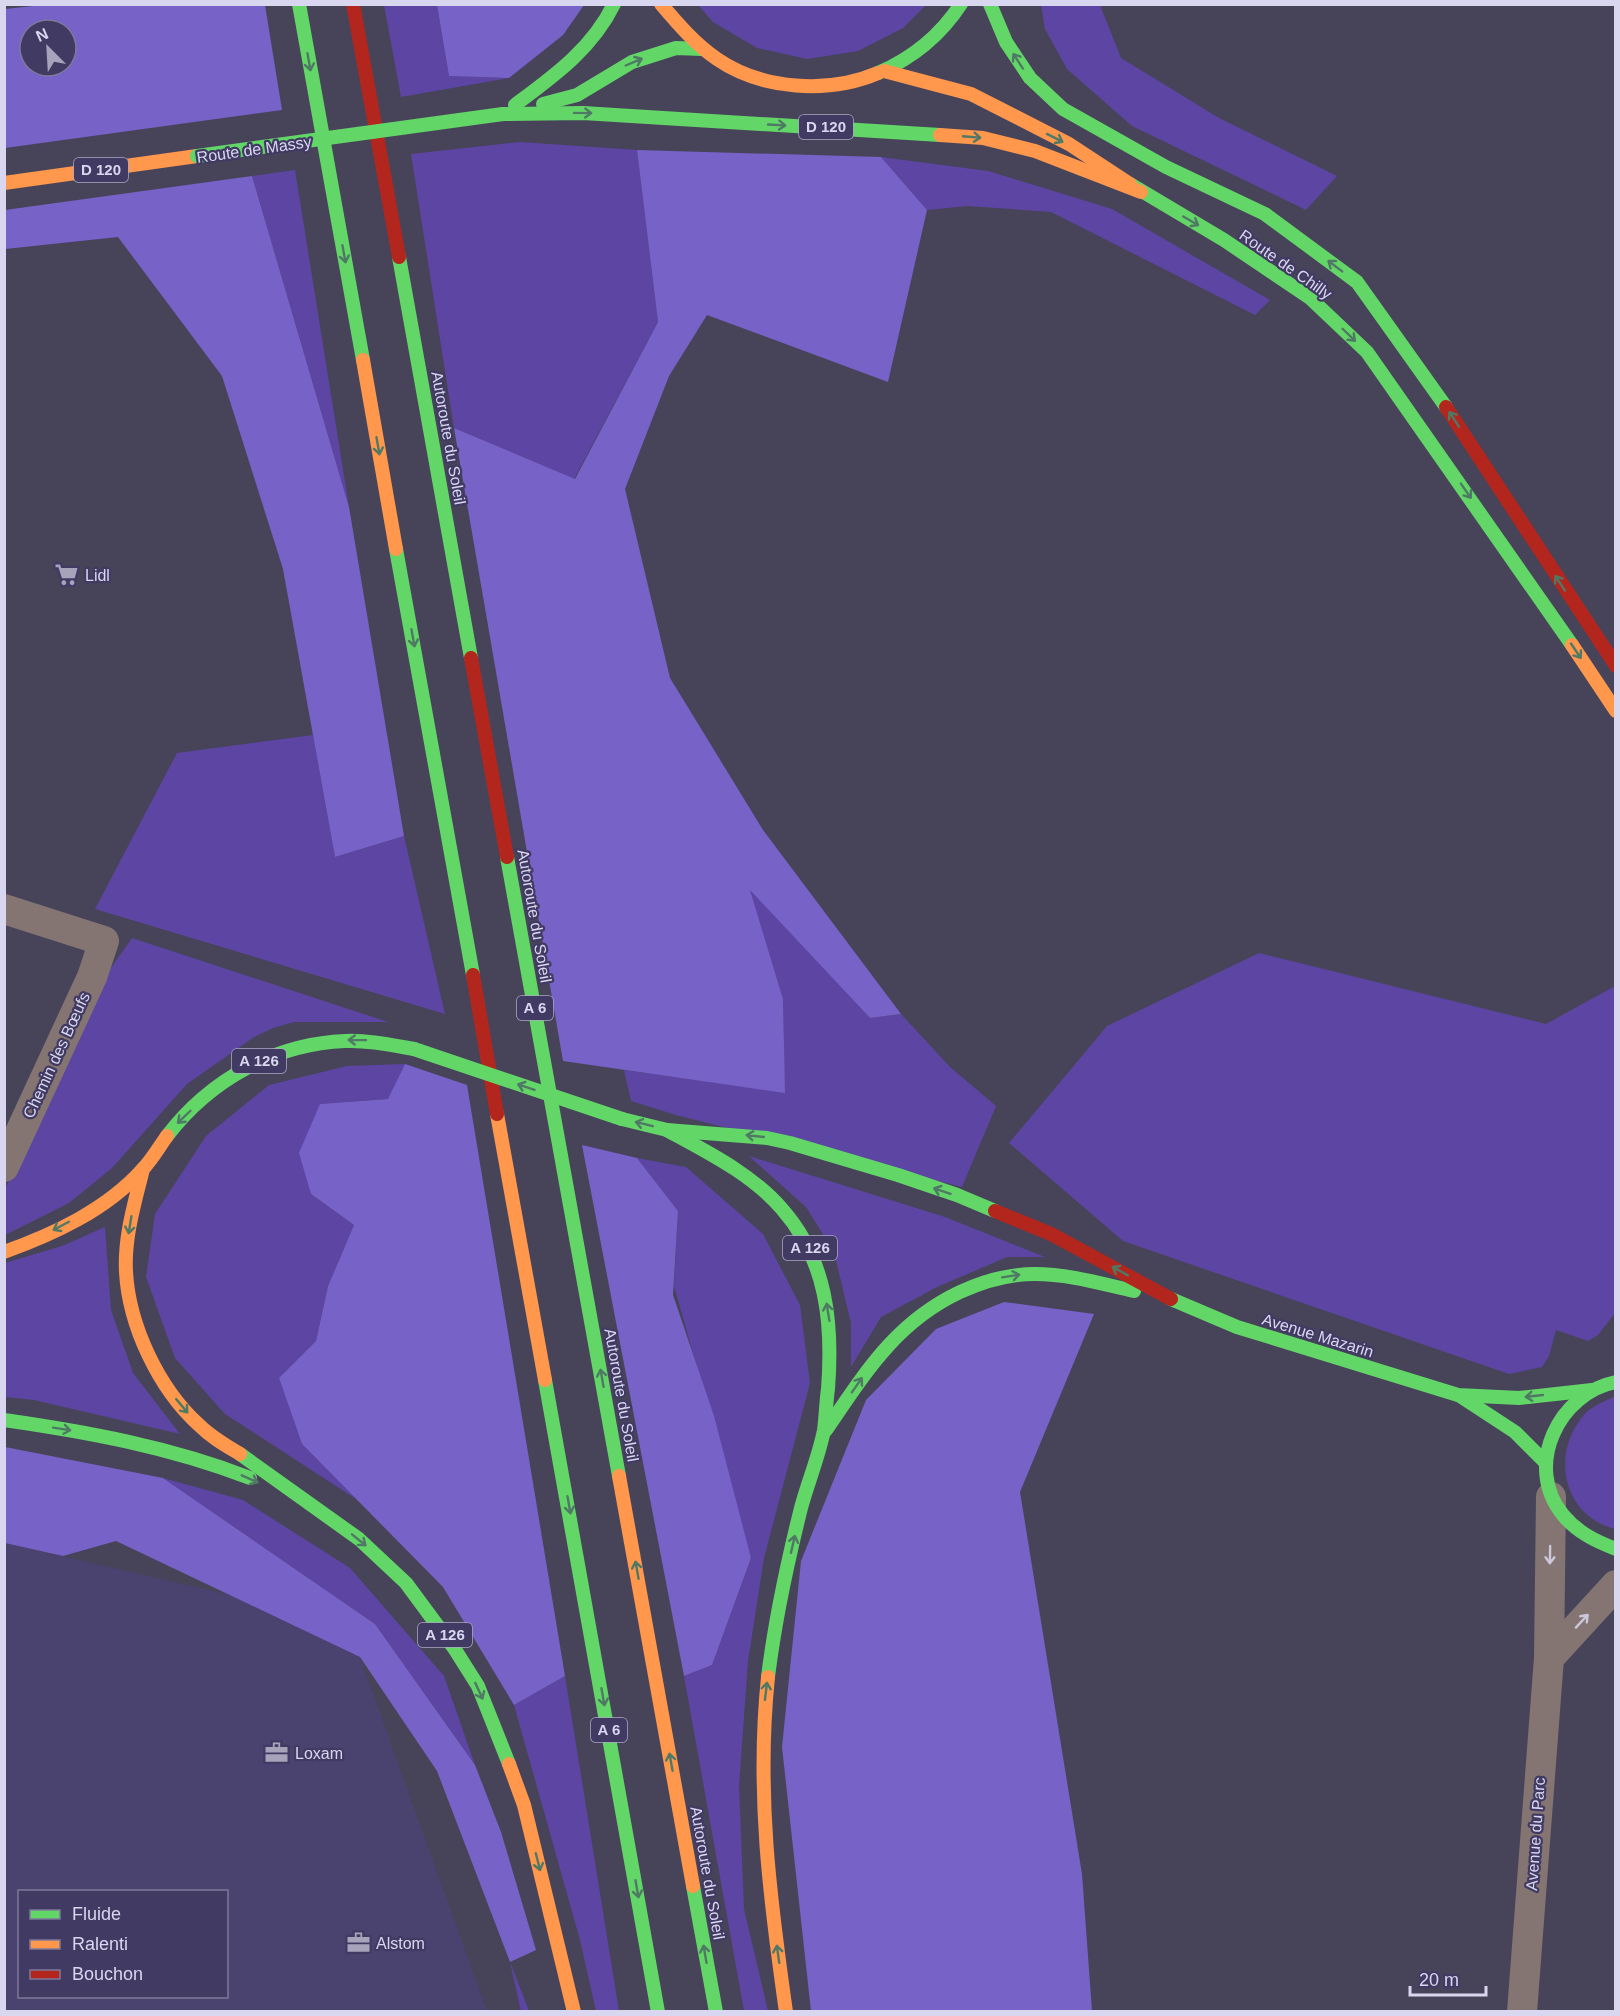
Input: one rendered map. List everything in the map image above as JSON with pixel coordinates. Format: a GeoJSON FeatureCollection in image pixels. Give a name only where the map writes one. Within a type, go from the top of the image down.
{"type":"FeatureCollection","features":[{"type":"Feature","properties":{"kind":"main road","name":"A 6"},"geometry":{"type":"LineString","coordinates":[[299,4],[658,2012]]}},
{"type":"Feature","properties":{"kind":"main road","name":"Autoroute du Soleil"},"geometry":{"type":"LineString","coordinates":[[353,4],[716,2012]]}},
{"type":"Feature","properties":{"kind":"main road","name":"Route de Massy"},"geometry":{"type":"LineString","coordinates":[[503,114],[565,68],[590,43],[614,4]]}},
{"type":"Feature","properties":{"kind":"main road"},"geometry":{"type":"LineString","coordinates":[[661,4],[701,49],[743,73],[790,85],[838,84],[884,71],[923,47],[955,15],[961,4]]}},
{"type":"Feature","properties":{"kind":"main road","name":"Route de Chilly"},"geometry":{"type":"LineString","coordinates":[[990,4],[1006,42],[1030,78],[1063,109],[1166,167],[1265,214],[1357,282],[1446,407],[1616,666]]}},
{"type":"Feature","properties":{"kind":"main road","name":"Route de Massy"},"geometry":{"type":"LineString","coordinates":[[4,183],[503,114],[577,95],[632,62],[676,48],[701,49]]}},
{"type":"Feature","properties":{"kind":"main road","name":"Route de Chilly"},"geometry":{"type":"LineString","coordinates":[[884,71],[971,94],[1069,144],[1141,192],[1224,240],[1310,298],[1367,352],[1532,585],[1616,711]]}},
{"type":"Feature","properties":{"kind":"main road","name":"D 120"},"geometry":{"type":"LineString","coordinates":[[503,114],[583,113],[983,138],[1035,151],[1141,192]]}},
{"type":"Feature","properties":{"kind":"main road","name":"A 126"},"geometry":{"type":"LineString","coordinates":[[4,1252],[75,1219],[119,1191],[143,1169],[180,1121],[229,1078],[268,1056],[303,1045],[330,1040],[385,1041],[414,1048],[622,1119],[667,1130],[732,1167],[763,1190],[792,1221],[811,1251],[824,1288],[831,1329],[830,1366],[823,1433],[799,1515],[780,1600],[765,1702],[762,1750],[763,1825],[786,2012]]}},
{"type":"Feature","properties":{"kind":"main road"},"geometry":{"type":"LineString","coordinates":[[667,1130],[767,1138],[898,1175],[1051,1234],[1171,1299]]}},
{"type":"Feature","properties":{"kind":"main road"},"geometry":{"type":"LineString","coordinates":[[143,1169],[130,1221],[126,1271],[132,1315],[153,1363],[165,1386],[197,1424],[311,1506]]}},
{"type":"Feature","properties":{"kind":"main road"},"geometry":{"type":"LineString","coordinates":[[823,1433],[881,1351],[899,1331],[912,1319],[945,1298],[977,1285],[1017,1275],[1056,1275],[1171,1299]]}},
{"type":"Feature","properties":{"kind":"main road","name":"Avenue Mazarin"},"geometry":{"type":"LineString","coordinates":[[1171,1299],[1237,1327],[1458,1395],[1519,1398],[1592,1390]]}},
{"type":"Feature","properties":{"kind":"main road"},"geometry":{"type":"LineString","coordinates":[[1613,1380],[1592,1390],[1572,1404],[1558,1422],[1545,1462],[1546,1480],[1551,1497],[1562,1515],[1577,1531],[1599,1545],[1616,1549]]}},
{"type":"Feature","properties":{"kind":"main road","name":"Avenue Mazarin"},"geometry":{"type":"LineString","coordinates":[[1458,1395],[1515,1432],[1545,1462]]}},
{"type":"Feature","properties":{"kind":"main road","name":"A 126"},"geometry":{"type":"LineString","coordinates":[[4,1420],[94,1434],[190,1456],[225,1468],[311,1506],[359,1539],[406,1583],[454,1648],[478,1686],[500,1739],[524,1805],[574,2012]]}},
{"type":"Feature","properties":{"kind":"street","name":"Chemin des Bœufs"},"geometry":{"type":"LineString","coordinates":[[4,909],[104,941],[92,977],[4,1167]]}},
{"type":"Feature","properties":{"kind":"street","name":"Avenue du Parc"},"geometry":{"type":"LineString","coordinates":[[1522,2012],[1548,1658],[1551,1497]]}},
{"type":"Feature","properties":{"kind":"street"},"geometry":{"type":"LineString","coordinates":[[1548,1658],[1616,1585]]}},
{"type":"Feature","properties":{"kind":"shaded area"},"geometry":{"type":"Polygon","coordinates":[[[52,4],[265,5],[282,110],[5,148],[5,9],[52,4]]]}},
{"type":"Feature","properties":{"kind":"shaded area"},"geometry":{"type":"Polygon","coordinates":[[[437,4],[584,5],[563,35],[509,78],[449,76],[437,4]]]}},
{"type":"Feature","properties":{"kind":"shaded area"},"geometry":{"type":"Polygon","coordinates":[[[384,5],[437,5],[449,76],[509,78],[401,97],[384,5]]]}},
{"type":"Feature","properties":{"kind":"shaded area"},"geometry":{"type":"Polygon","coordinates":[[[698,5],[926,5],[903,28],[858,51],[807,59],[757,48],[713,22],[698,5]]]}},
{"type":"Feature","properties":{"kind":"shaded area"},"geometry":{"type":"Polygon","coordinates":[[[1041,5],[1100,5],[1121,58],[1219,118],[1337,176],[1306,210],[1132,126],[1067,69],[1045,29],[1041,5]]]}},
{"type":"Feature","properties":{"kind":"shaded area"},"geometry":{"type":"Polygon","coordinates":[[[520,142],[637,150],[658,322],[574,479],[454,428],[411,154],[520,142]]]}},
{"type":"Feature","properties":{"kind":"shaded area"},"geometry":{"type":"Polygon","coordinates":[[[637,150],[881,157],[927,210],[888,382],[707,315],[669,376],[625,489],[670,678],[763,830],[901,1014],[870,1018],[750,890],[783,999],[785,1093],[563,1061],[454,428],[575,479],[658,322],[637,150]]]}},
{"type":"Feature","properties":{"kind":"shaded area"},"geometry":{"type":"Polygon","coordinates":[[[881,157],[988,171],[1112,209],[1270,300],[1255,315],[1051,212],[968,206],[927,210],[881,157]]]}},
{"type":"Feature","properties":{"kind":"shaded area"},"geometry":{"type":"Polygon","coordinates":[[[295,170],[349,507],[252,176],[295,170]]]}},
{"type":"Feature","properties":{"kind":"shaded area"},"geometry":{"type":"Polygon","coordinates":[[[252,176],[349,507],[404,836],[335,857],[283,569],[222,376],[118,237],[5,249],[5,210],[252,176]]]}},
{"type":"Feature","properties":{"kind":"shaded area"},"geometry":{"type":"Polygon","coordinates":[[[313,735],[335,857],[404,836],[445,1014],[95,909],[177,753],[313,735]]]}},
{"type":"Feature","properties":{"kind":"shaded area"},"geometry":{"type":"Polygon","coordinates":[[[749,888],[870,1018],[901,1014],[950,1067],[996,1106],[962,1187],[676,1115],[631,1101],[624,1070],[784,1092],[783,999],[749,888]]]}},
{"type":"Feature","properties":{"kind":"shaded area"},"geometry":{"type":"Polygon","coordinates":[[[132,938],[388,1022],[294,1022],[254,1037],[187,1084],[112,1168],[69,1203],[5,1235],[5,1188],[26,1152],[106,975],[132,938]]]}},
{"type":"Feature","properties":{"kind":"shaded area"},"geometry":{"type":"Polygon","coordinates":[[[1259,953],[1546,1024],[1615,986],[1615,1313],[1598,1335],[1588,1341],[1556,1330],[1549,1356],[1542,1367],[1509,1374],[1123,1241],[1009,1143],[1107,1026],[1259,953]]]}},
{"type":"Feature","properties":{"kind":"shaded area"},"geometry":{"type":"Polygon","coordinates":[[[405,1064],[389,1099],[320,1104],[311,1194],[354,1225],[328,1286],[316,1341],[279,1378],[302,1444],[356,1499],[225,1414],[175,1358],[146,1277],[155,1214],[206,1136],[269,1085],[347,1066],[405,1064]]]}},
{"type":"Feature","properties":{"kind":"shaded area"},"geometry":{"type":"Polygon","coordinates":[[[405,1064],[467,1085],[565,1676],[514,1705],[443,1587],[302,1444],[279,1378],[316,1341],[328,1286],[354,1225],[311,1194],[299,1153],[320,1104],[388,1099],[405,1064]]]}},
{"type":"Feature","properties":{"kind":"shaded area"},"geometry":{"type":"Polygon","coordinates":[[[582,1145],[637,1158],[678,1211],[673,1295],[714,1416],[751,1558],[712,1665],[684,1676],[582,1145]]]}},
{"type":"Feature","properties":{"kind":"shaded area"},"geometry":{"type":"Polygon","coordinates":[[[749,1156],[945,1217],[1045,1257],[1007,1257],[937,1287],[881,1317],[851,1367],[851,1323],[834,1252],[806,1207],[749,1156]]]}},
{"type":"Feature","properties":{"kind":"shaded area"},"geometry":{"type":"Polygon","coordinates":[[[637,1158],[686,1167],[763,1234],[800,1305],[810,1383],[764,1558],[748,1661],[739,1786],[744,1909],[768,2011],[744,2011],[684,1676],[712,1665],[751,1558],[674,1286],[678,1211],[637,1158]]]}},
{"type":"Feature","properties":{"kind":"shaded area"},"geometry":{"type":"Polygon","coordinates":[[[105,1227],[111,1310],[133,1373],[180,1434],[34,1400],[5,1397],[5,1263],[62,1246],[105,1227]]]}},
{"type":"Feature","properties":{"kind":"shaded area"},"geometry":{"type":"Polygon","coordinates":[[[1004,1302],[1094,1314],[1020,1492],[1082,1874],[1092,2011],[811,2011],[782,1747],[801,1561],[866,1400],[936,1329],[1004,1302]]]}},
{"type":"Feature","properties":{"kind":"shaded area"},"geometry":{"type":"Polygon","coordinates":[[[1615,1396],[1615,1529],[1597,1522],[1583,1511],[1573,1498],[1567,1482],[1565,1465],[1567,1447],[1573,1431],[1584,1415],[1595,1406],[1615,1396]]]}},
{"type":"Feature","properties":{"kind":"shaded area"},"geometry":{"type":"Polygon","coordinates":[[[5,1447],[163,1478],[375,1624],[475,1765],[501,1832],[536,1950],[510,1962],[437,1771],[360,1657],[116,1541],[63,1556],[5,1543],[5,1447]]]}},
{"type":"Feature","properties":{"kind":"shaded area"},"geometry":{"type":"Polygon","coordinates":[[[163,1478],[243,1500],[350,1568],[444,1676],[475,1765],[375,1624],[163,1478]]]}},
{"type":"Feature","properties":{"kind":"shaded area"},"geometry":{"type":"Polygon","coordinates":[[[5,1543],[347,1622],[487,2011],[5,2012],[5,1543]]]}},
{"type":"Feature","properties":{"kind":"shaded area"},"geometry":{"type":"Polygon","coordinates":[[[565,1676],[619,2011],[596,2011],[580,1940],[514,1705],[565,1676]]]}},
{"type":"Feature","properties":{"kind":"shaded area"},"geometry":{"type":"Polygon","coordinates":[[[510,1962],[529,2011],[521,2011],[510,1962]]]}},
{"type":"Feature","properties":{"kind":"traffic: fast"},"geometry":{"type":"LineString","coordinates":[[299,4],[363,360]]}},
{"type":"Feature","properties":{"kind":"traffic: fast"},"geometry":{"type":"LineString","coordinates":[[515,105],[558,72],[583,48],[595,35],[614,4]]}},
{"type":"Feature","properties":{"kind":"traffic: fast"},"geometry":{"type":"LineString","coordinates":[[878,73],[925,45],[953,16],[961,4]]}},
{"type":"Feature","properties":{"kind":"traffic: fast"},"geometry":{"type":"LineString","coordinates":[[990,4],[1006,42],[1030,78],[1063,109],[1166,167],[1265,214],[1357,282],[1446,407]]}},
{"type":"Feature","properties":{"kind":"traffic: fast"},"geometry":{"type":"LineString","coordinates":[[543,104],[577,95],[632,62],[676,48],[701,49]]}},
{"type":"Feature","properties":{"kind":"traffic: fast"},"geometry":{"type":"LineString","coordinates":[[503,114],[583,113],[940,135]]}},
{"type":"Feature","properties":{"kind":"traffic: fast"},"geometry":{"type":"LineString","coordinates":[[197,156],[503,114]]}},
{"type":"Feature","properties":{"kind":"traffic: fast"},"geometry":{"type":"LineString","coordinates":[[1130,184],[1224,240],[1310,298],[1367,352],[1572,645]]}},
{"type":"Feature","properties":{"kind":"traffic: fast"},"geometry":{"type":"LineString","coordinates":[[399,257],[471,658]]}},
{"type":"Feature","properties":{"kind":"traffic: fast"},"geometry":{"type":"LineString","coordinates":[[396,549],[473,975]]}},
{"type":"Feature","properties":{"kind":"traffic: fast"},"geometry":{"type":"LineString","coordinates":[[507,857],[619,1476]]}},
{"type":"Feature","properties":{"kind":"traffic: fast"},"geometry":{"type":"LineString","coordinates":[[167,1136],[184,1116],[223,1082],[269,1058],[293,1049],[345,1041],[371,1042],[414,1049]]}},
{"type":"Feature","properties":{"kind":"traffic: fast"},"geometry":{"type":"LineString","coordinates":[[414,1049],[622,1119]]}},
{"type":"Feature","properties":{"kind":"traffic: fast"},"geometry":{"type":"LineString","coordinates":[[622,1119],[667,1130],[767,1138],[790,1143],[898,1175],[995,1211]]}},
{"type":"Feature","properties":{"kind":"traffic: fast"},"geometry":{"type":"LineString","coordinates":[[667,1130],[743,1174],[770,1196],[797,1229],[809,1250],[824,1294],[829,1341],[824,1430],[791,1550],[768,1677]]}},
{"type":"Feature","properties":{"kind":"traffic: fast"},"geometry":{"type":"LineString","coordinates":[[826,1430],[869,1369],[900,1334],[937,1304],[960,1292],[997,1279],[1035,1274],[1073,1278],[1134,1291]]}},
{"type":"Feature","properties":{"kind":"traffic: fast"},"geometry":{"type":"LineString","coordinates":[[1171,1299],[1237,1327],[1458,1395],[1519,1398],[1592,1390]]}},
{"type":"Feature","properties":{"kind":"traffic: fast"},"geometry":{"type":"LineString","coordinates":[[545,1380],[658,2012]]}},
{"type":"Feature","properties":{"kind":"traffic: fast"},"geometry":{"type":"LineString","coordinates":[[1616,1382],[1596,1389],[1578,1401],[1564,1416],[1553,1434],[1547,1454],[1546,1475],[1551,1496],[1568,1521],[1587,1535],[1616,1549]]}},
{"type":"Feature","properties":{"kind":"traffic: fast"},"geometry":{"type":"LineString","coordinates":[[1460,1396],[1515,1432],[1545,1462]]}},
{"type":"Feature","properties":{"kind":"traffic: fast"},"geometry":{"type":"LineString","coordinates":[[4,1420],[159,1449],[250,1478]]}},
{"type":"Feature","properties":{"kind":"traffic: fast"},"geometry":{"type":"LineString","coordinates":[[240,1454],[359,1539],[406,1583],[454,1648],[478,1686],[509,1764]]}},
{"type":"Feature","properties":{"kind":"traffic: fast"},"geometry":{"type":"LineString","coordinates":[[693,1886],[716,2012]]}},
{"type":"Feature","properties":{"kind":"traffic: slow"},"geometry":{"type":"LineString","coordinates":[[661,4],[701,47],[717,59],[754,77],[775,83],[817,86],[859,80],[878,73]]}},
{"type":"Feature","properties":{"kind":"traffic: slow"},"geometry":{"type":"LineString","coordinates":[[884,71],[971,94],[1069,144],[1130,184]]}},
{"type":"Feature","properties":{"kind":"traffic: slow"},"geometry":{"type":"LineString","coordinates":[[940,135],[983,138],[1035,151],[1141,192]]}},
{"type":"Feature","properties":{"kind":"traffic: slow"},"geometry":{"type":"LineString","coordinates":[[4,183],[197,156]]}},
{"type":"Feature","properties":{"kind":"traffic: slow"},"geometry":{"type":"LineString","coordinates":[[363,360],[396,549]]}},
{"type":"Feature","properties":{"kind":"traffic: slow"},"geometry":{"type":"LineString","coordinates":[[1572,645],[1616,711]]}},
{"type":"Feature","properties":{"kind":"traffic: slow"},"geometry":{"type":"LineString","coordinates":[[497,1114],[545,1380]]}},
{"type":"Feature","properties":{"kind":"traffic: slow"},"geometry":{"type":"LineString","coordinates":[[4,1252],[60,1229],[96,1209],[128,1184],[146,1166],[167,1136]]}},
{"type":"Feature","properties":{"kind":"traffic: slow"},"geometry":{"type":"LineString","coordinates":[[143,1169],[131,1220],[126,1259],[128,1293],[140,1335],[171,1394],[208,1433],[240,1454]]}},
{"type":"Feature","properties":{"kind":"traffic: slow"},"geometry":{"type":"LineString","coordinates":[[619,1476],[693,1886]]}},
{"type":"Feature","properties":{"kind":"traffic: slow"},"geometry":{"type":"LineString","coordinates":[[768,1677],[764,1762],[766,1845],[786,2012]]}},
{"type":"Feature","properties":{"kind":"traffic: slow"},"geometry":{"type":"LineString","coordinates":[[509,1764],[524,1805],[574,2012]]}},
{"type":"Feature","properties":{"kind":"traffic: jam"},"geometry":{"type":"LineString","coordinates":[[353,4],[399,257]]}},
{"type":"Feature","properties":{"kind":"traffic: jam"},"geometry":{"type":"LineString","coordinates":[[1446,407],[1616,666]]}},
{"type":"Feature","properties":{"kind":"traffic: jam"},"geometry":{"type":"LineString","coordinates":[[471,658],[507,857]]}},
{"type":"Feature","properties":{"kind":"traffic: jam"},"geometry":{"type":"LineString","coordinates":[[473,975],[497,1114]]}},
{"type":"Feature","properties":{"kind":"traffic: jam"},"geometry":{"type":"LineString","coordinates":[[995,1211],[1051,1234],[1171,1299]]}},
{"type":"Feature","properties":{"kind":"place","name":"Lidl"},"geometry":{"type":"Point","coordinates":[67,575]}},
{"type":"Feature","properties":{"kind":"place","name":"Loxam"},"geometry":{"type":"Point","coordinates":[277,1753]}},
{"type":"Feature","properties":{"kind":"place","name":"Alstom"},"geometry":{"type":"Point","coordinates":[358,1943]}}]}
